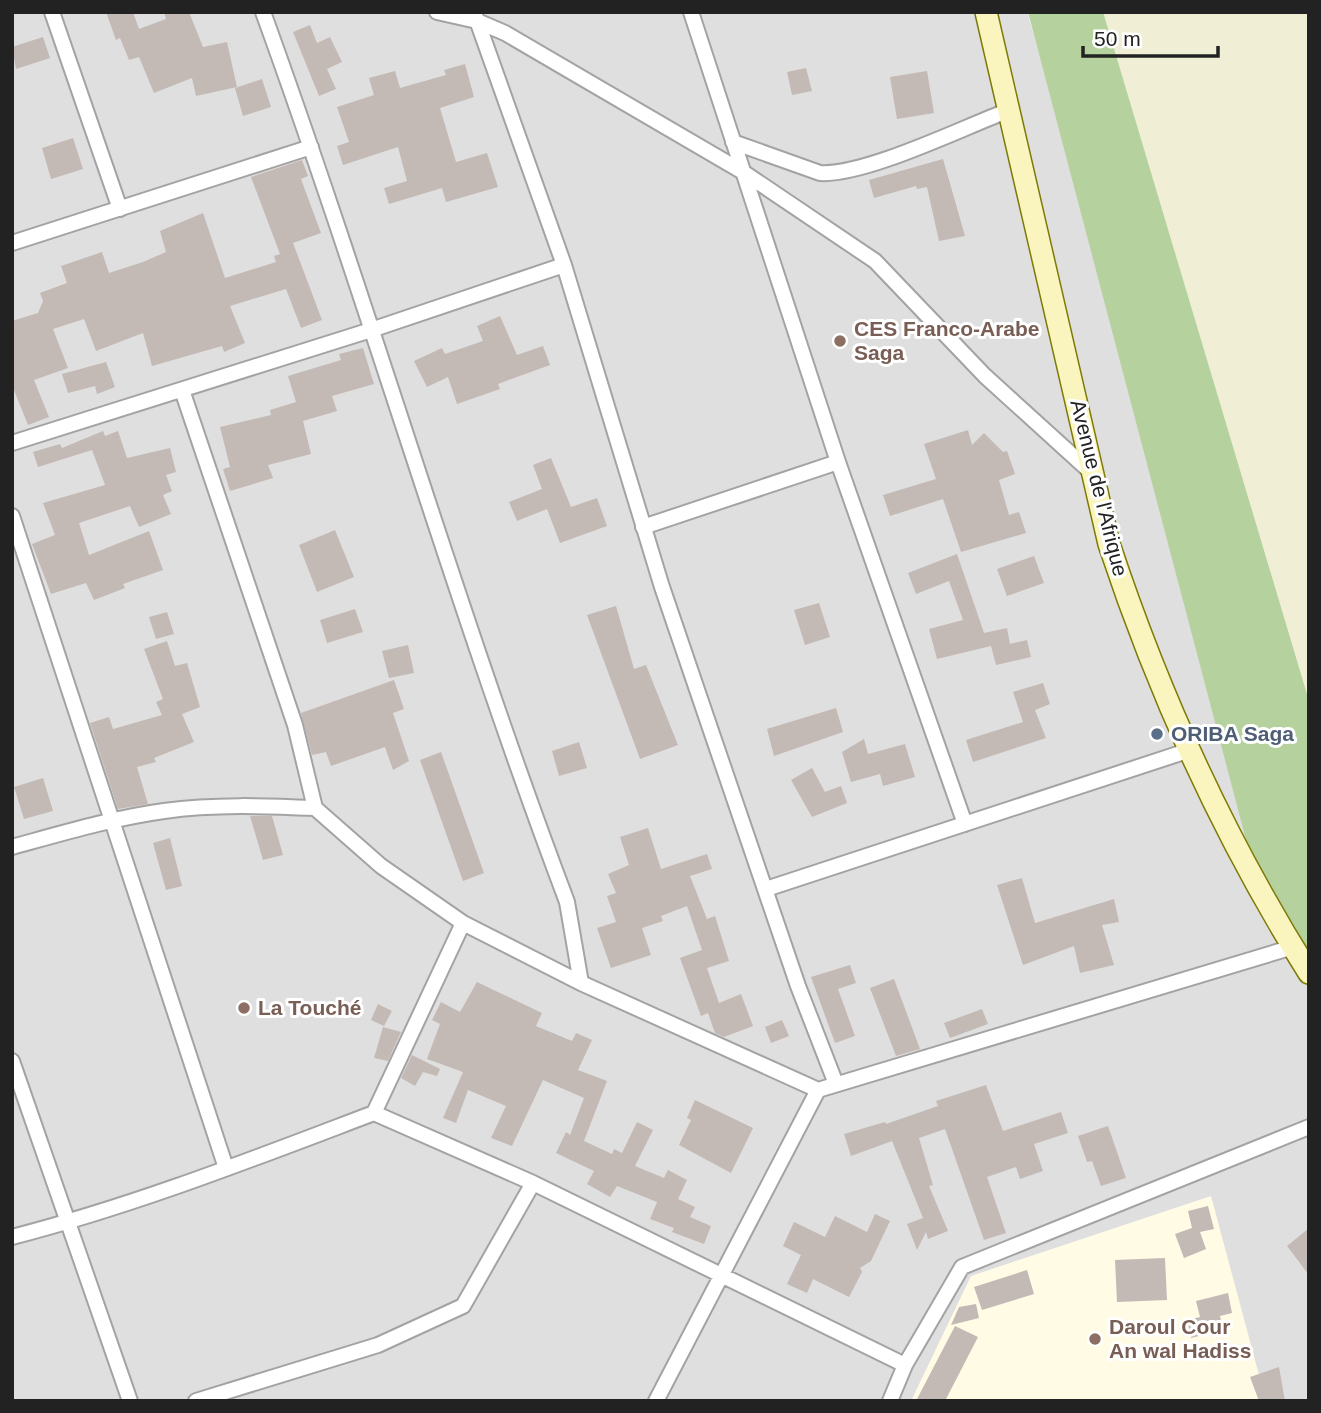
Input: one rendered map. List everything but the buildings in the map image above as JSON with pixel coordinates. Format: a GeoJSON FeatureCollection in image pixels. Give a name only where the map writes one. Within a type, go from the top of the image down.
{"type":"FeatureCollection","features":[{"type":"Feature","properties":{"kind":"main road","name":"Avenue de l'Afrique"},"geometry":{"type":"LineString","coordinates":[[986,12],[1007,111],[1121,579],[1150,663],[1187,751],[1247,868],[1309,973]]}},
{"type":"Feature","properties":{"kind":"street"},"geometry":{"type":"LineString","coordinates":[[52,12],[120,209]]}},
{"type":"Feature","properties":{"kind":"street"},"geometry":{"type":"LineString","coordinates":[[262,12],[312,147],[371,330],[567,902],[581,983]]}},
{"type":"Feature","properties":{"kind":"street"},"geometry":{"type":"LineString","coordinates":[[437,12],[475,17],[505,33],[743,172],[875,261],[985,376],[1094,475]]}},
{"type":"Feature","properties":{"kind":"street"},"geometry":{"type":"LineString","coordinates":[[691,12],[838,462],[965,824]]}},
{"type":"Feature","properties":{"kind":"street"},"geometry":{"type":"LineString","coordinates":[[475,17],[564,264],[643,527],[766,889],[836,1084]]}},
{"type":"Feature","properties":{"kind":"street"},"geometry":{"type":"LineString","coordinates":[[733,142],[820,173],[835,174],[861,168],[1007,111]]}},
{"type":"Feature","properties":{"kind":"street"},"geometry":{"type":"LineString","coordinates":[[12,243],[312,147]]}},
{"type":"Feature","properties":{"kind":"street"},"geometry":{"type":"LineString","coordinates":[[12,443],[371,330],[564,264]]}},
{"type":"Feature","properties":{"kind":"street"},"geometry":{"type":"LineString","coordinates":[[182,390],[295,725],[316,808],[381,866],[463,923],[581,983],[818,1090],[1293,947]]}},
{"type":"Feature","properties":{"kind":"street"},"geometry":{"type":"LineString","coordinates":[[643,527],[838,462]]}},
{"type":"Feature","properties":{"kind":"street"},"geometry":{"type":"LineString","coordinates":[[12,516],[226,1168]]}},
{"type":"Feature","properties":{"kind":"street"},"geometry":{"type":"LineString","coordinates":[[766,889],[1187,751]]}},
{"type":"Feature","properties":{"kind":"street"},"geometry":{"type":"LineString","coordinates":[[12,847],[111,820],[184,808],[316,808]]}},
{"type":"Feature","properties":{"kind":"street"},"geometry":{"type":"LineString","coordinates":[[374,1113],[463,923]]}},
{"type":"Feature","properties":{"kind":"street"},"geometry":{"type":"LineString","coordinates":[[12,1061],[130,1401]]}},
{"type":"Feature","properties":{"kind":"street"},"geometry":{"type":"LineString","coordinates":[[656,1401],[818,1090]]}},
{"type":"Feature","properties":{"kind":"street"},"geometry":{"type":"LineString","coordinates":[[12,1237],[68,1222],[226,1168],[374,1113],[533,1183],[722,1278],[905,1365]]}},
{"type":"Feature","properties":{"kind":"street"},"geometry":{"type":"LineString","coordinates":[[890,1401],[905,1365],[962,1267],[1309,1127]]}},
{"type":"Feature","properties":{"kind":"street"},"geometry":{"type":"LineString","coordinates":[[196,1401],[378,1345],[463,1306],[533,1183]]}},
{"type":"Feature","properties":{"kind":"shaded area"},"geometry":{"type":"Polygon","coordinates":[[[12,12],[1027,12],[1309,970],[1309,1401],[12,1401],[12,12]]]}},
{"type":"Feature","properties":{"kind":"shaded area"},"geometry":{"type":"Polygon","coordinates":[[[1100,12],[1309,12],[1309,712],[1100,12]]]}},
{"type":"Feature","properties":{"kind":"shaded area","name":"Daroul Cour An wal Hadiss"},"geometry":{"type":"Polygon","coordinates":[[[1211,1196],[1266,1401],[911,1401],[971,1276],[1211,1196]]]}},
{"type":"Feature","properties":{"kind":"green space"},"geometry":{"type":"Polygon","coordinates":[[[1028,12],[1103,12],[1309,701],[1309,970],[1250,855],[1028,12]]]}},
{"type":"Feature","properties":{"kind":"place","name":"CES Franco-Arabe Saga"},"geometry":{"type":"Point","coordinates":[840,341]}},
{"type":"Feature","properties":{"kind":"place","name":"ORIBA Saga"},"geometry":{"type":"Point","coordinates":[1157,734]}},
{"type":"Feature","properties":{"kind":"place","name":"La Touché"},"geometry":{"type":"Point","coordinates":[244,1008]}},
{"type":"Feature","properties":{"kind":"place","name":"Daroul Cour An wal Hadiss"},"geometry":{"type":"Point","coordinates":[1095,1339]}}]}
